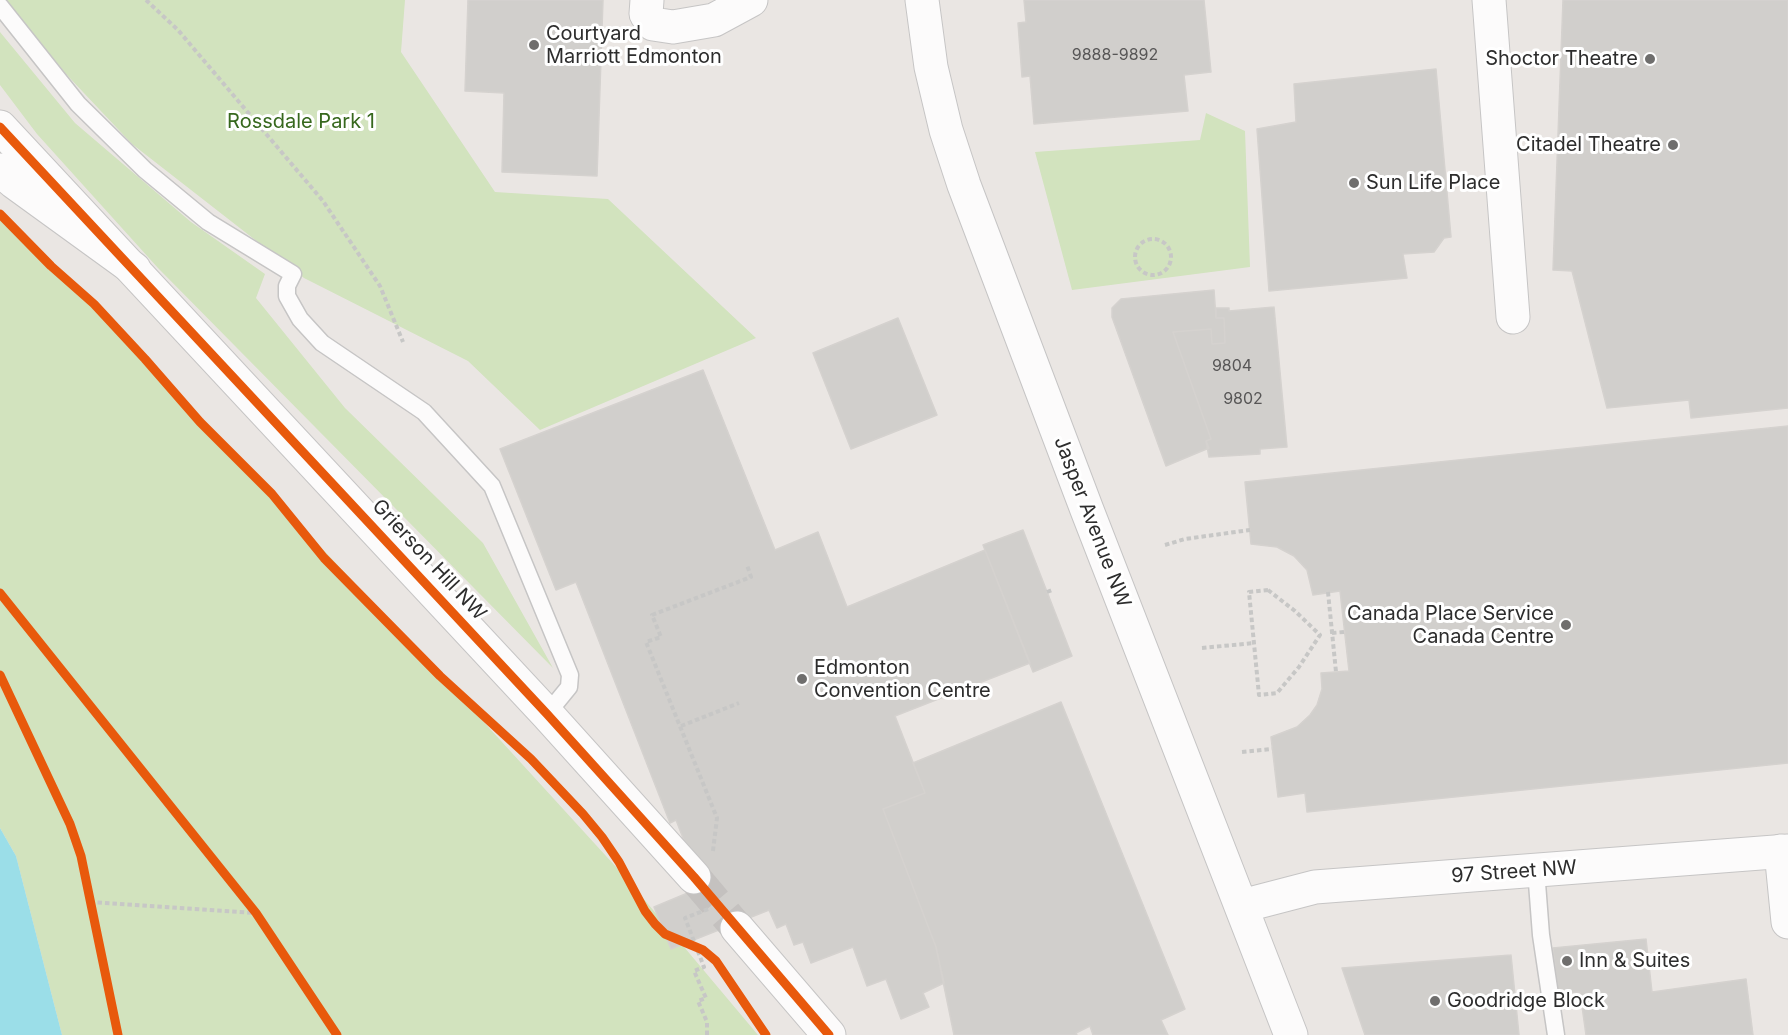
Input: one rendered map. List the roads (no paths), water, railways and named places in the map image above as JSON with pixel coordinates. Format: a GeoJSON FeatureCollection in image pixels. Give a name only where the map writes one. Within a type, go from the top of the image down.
{"type":"FeatureCollection","features":[{"type":"Feature","properties":{"kind":"street"},"geometry":{"type":"LineString","coordinates":[[647,0],[646,14],[653,24],[673,27],[714,20],[751,0]]}},
{"type":"Feature","properties":{"kind":"street","name":"Jasper Avenue NW"},"geometry":{"type":"LineString","coordinates":[[922,0],[931,67],[946,130],[964,184],[1087,510],[1291,1035]]}},
{"type":"Feature","properties":{"kind":"street"},"geometry":{"type":"LineString","coordinates":[[1489,0],[1514,317]]}},
{"type":"Feature","properties":{"kind":"street"},"geometry":{"type":"LineString","coordinates":[[0,100],[134,269]]}},
{"type":"Feature","properties":{"kind":"street"},"geometry":{"type":"LineString","coordinates":[[0,127],[134,269]]}},
{"type":"Feature","properties":{"kind":"street"},"geometry":{"type":"LineString","coordinates":[[0,170],[134,269]]}},
{"type":"Feature","properties":{"kind":"street","name":"Grierson Hill NW"},"geometry":{"type":"LineString","coordinates":[[134,269],[547,714],[704,865]]}},
{"type":"Feature","properties":{"kind":"street"},"geometry":{"type":"LineString","coordinates":[[1784,851],[1788,922]]}},
{"type":"Feature","properties":{"kind":"street","name":"97 Street NW"},"geometry":{"type":"LineString","coordinates":[[1242,906],[1315,887],[1784,851]]}},
{"type":"Feature","properties":{"kind":"street"},"geometry":{"type":"LineString","coordinates":[[726,917],[829,1035]]}},
{"type":"Feature","properties":{"kind":"lane"},"geometry":{"type":"LineString","coordinates":[[0,6],[78,105],[145,170],[208,222],[292,274],[287,286],[287,296],[300,319],[322,343],[424,412],[492,486],[570,675],[569,687],[547,714]]}},
{"type":"Feature","properties":{"kind":"lane"},"geometry":{"type":"LineString","coordinates":[[1536,870],[1541,935],[1556,1035]]}},
{"type":"Feature","properties":{"kind":"water"},"geometry":{"type":"Polygon","coordinates":[[[0,828],[16,856],[62,1035],[0,1035],[0,828]]]}},
{"type":"Feature","properties":{"kind":"tunnel"},"geometry":{"type":"LineString","coordinates":[[694,877],[737,928]]}},
{"type":"Feature","properties":{"kind":"place","name":"Courtyard Marriott Edmonton"},"geometry":{"type":"Point","coordinates":[534,45]}},
{"type":"Feature","properties":{"kind":"place","name":"Shoctor Theatre"},"geometry":{"type":"Point","coordinates":[1650,59]}},
{"type":"Feature","properties":{"kind":"place","name":"Citadel Theatre"},"geometry":{"type":"Point","coordinates":[1673,145]}},
{"type":"Feature","properties":{"kind":"place","name":"Sun Life Place"},"geometry":{"type":"Point","coordinates":[1354,183]}},
{"type":"Feature","properties":{"kind":"place","name":"Canada Place Service Canada Centre"},"geometry":{"type":"Point","coordinates":[1566,625]}},
{"type":"Feature","properties":{"kind":"place","name":"Edmonton Convention Centre"},"geometry":{"type":"Point","coordinates":[802,679]}},
{"type":"Feature","properties":{"kind":"place","name":"Inn & Suites"},"geometry":{"type":"Point","coordinates":[1567,961]}},
{"type":"Feature","properties":{"kind":"place","name":"Goodridge Block"},"geometry":{"type":"Point","coordinates":[1435,1001]}},
{"type":"Feature","properties":{"kind":"park label","name":"Rossdale Park 1"},"geometry":{"type":"Point","coordinates":[301,122]}}]}
